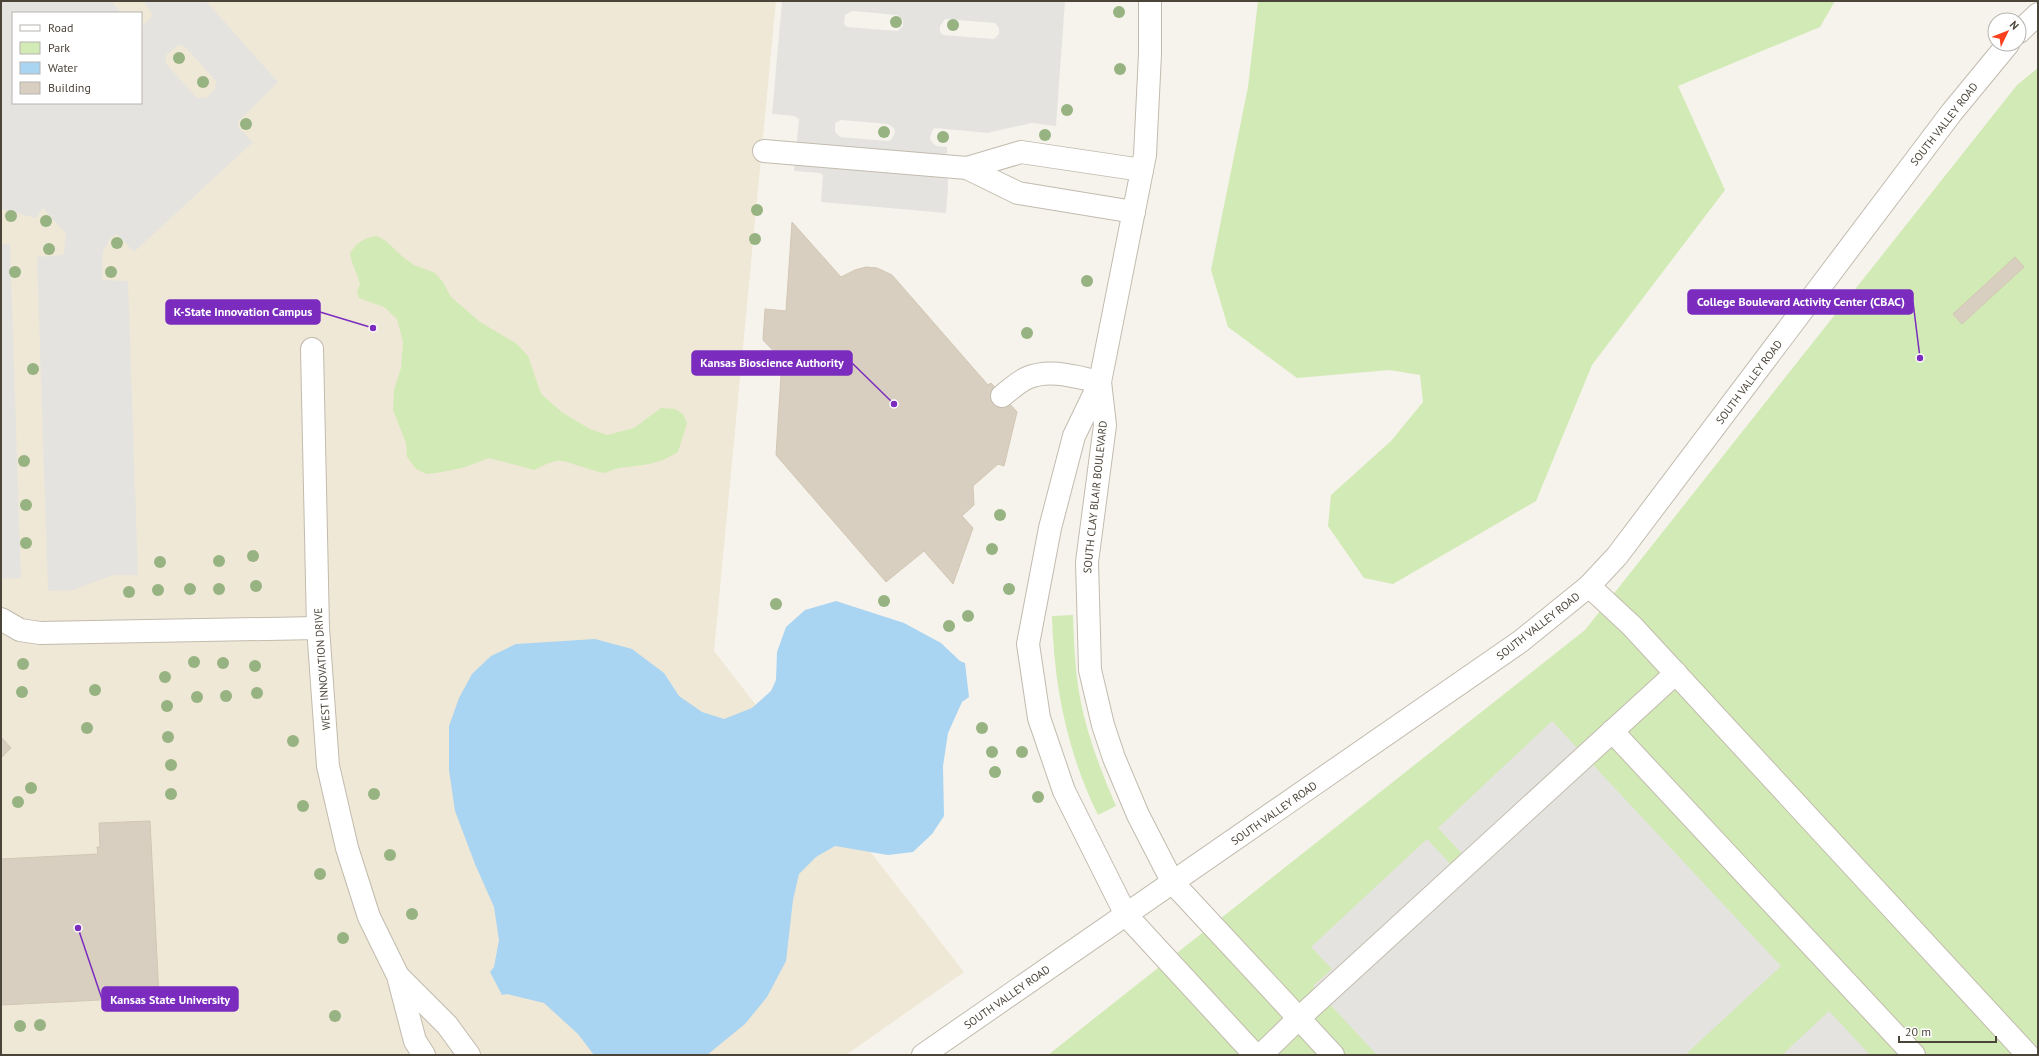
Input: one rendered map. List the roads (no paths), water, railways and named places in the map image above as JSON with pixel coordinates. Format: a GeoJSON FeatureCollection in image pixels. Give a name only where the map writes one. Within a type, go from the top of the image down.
{"type":"FeatureCollection","features":[{"type":"Feature","properties":{"kind":"street","name":"SOUTH CLAY BLAIR BOULEVARD"},"geometry":{"type":"LineString","coordinates":[[1150,1],[1150,54],[1145,156],[1100,382],[1074,436],[1050,528],[1028,644],[1039,718],[1064,791],[1126,915],[1255,1055]]}},
{"type":"Feature","properties":{"kind":"street"},"geometry":{"type":"LineString","coordinates":[[2027,24],[2038,14]]}},
{"type":"Feature","properties":{"kind":"street","name":"SOUTH VALLEY ROAD"},"geometry":{"type":"LineString","coordinates":[[923,1055],[1522,641],[1589,586],[1617,556],[1952,112],[2001,52]]}},
{"type":"Feature","properties":{"kind":"street"},"geometry":{"type":"LineString","coordinates":[[764,151],[967,168],[1021,152],[1142,170]]}},
{"type":"Feature","properties":{"kind":"street"},"geometry":{"type":"LineString","coordinates":[[967,168],[1018,193],[1134,212]]}},
{"type":"Feature","properties":{"kind":"street","name":"WEST INNOVATION DRIVE"},"geometry":{"type":"LineString","coordinates":[[312,349],[318,628],[328,766],[347,848],[369,916],[398,976],[415,1040],[424,1055]]}},
{"type":"Feature","properties":{"kind":"street"},"geometry":{"type":"LineString","coordinates":[[1002,396],[1026,378],[1041,373],[1056,373],[1100,382]]}},
{"type":"Feature","properties":{"kind":"street","name":"SOUTH CLAY BLAIR BOULEVARD"},"geometry":{"type":"LineString","coordinates":[[1100,382],[1104,425],[1086,562],[1090,670],[1103,725],[1114,758],[1138,815],[1173,883],[1333,1055]]}},
{"type":"Feature","properties":{"kind":"street"},"geometry":{"type":"LineString","coordinates":[[1589,586],[1632,626],[1676,673],[2028,1055]]}},
{"type":"Feature","properties":{"kind":"street"},"geometry":{"type":"LineString","coordinates":[[1,620],[20,630],[40,633],[318,628]]}},
{"type":"Feature","properties":{"kind":"street"},"geometry":{"type":"LineString","coordinates":[[1261,1055],[1299,1018],[1676,673]]}},
{"type":"Feature","properties":{"kind":"street"},"geometry":{"type":"LineString","coordinates":[[1612,731],[1914,1055]]}},
{"type":"Feature","properties":{"kind":"street","name":"WEST INNOVATION DRIVE"},"geometry":{"type":"LineString","coordinates":[[398,976],[447,1025],[469,1055]]}},
{"type":"Feature","properties":{"kind":"water"},"geometry":{"type":"Polygon","coordinates":[[[836,601],[904,623],[941,643],[960,661],[965,663],[969,697],[962,702],[948,733],[943,766],[944,816],[932,834],[913,852],[888,855],[835,846],[816,857],[799,874],[793,900],[786,961],[767,997],[745,1024],[707,1055],[594,1055],[578,1034],[544,1003],[507,994],[502,995],[490,972],[494,967],[499,940],[494,907],[475,864],[455,811],[449,770],[449,726],[459,698],[472,674],[491,656],[516,644],[595,639],[632,649],[664,673],[679,696],[702,712],[724,719],[752,708],[771,691],[776,680],[777,652],[786,627],[805,610],[836,601]]]}},
{"type":"Feature","properties":{"kind":"place","name":"K-State Innovation Campus"},"geometry":{"type":"Point","coordinates":[373,328]}},
{"type":"Feature","properties":{"kind":"place","name":"College Boulevard Activity Center (CBAC)"},"geometry":{"type":"Point","coordinates":[1920,358]}},
{"type":"Feature","properties":{"kind":"place","name":"Kansas Bioscience Authority"},"geometry":{"type":"Point","coordinates":[894,404]}},
{"type":"Feature","properties":{"kind":"place","name":"Kansas State University"},"geometry":{"type":"Point","coordinates":[78,928]}}]}
